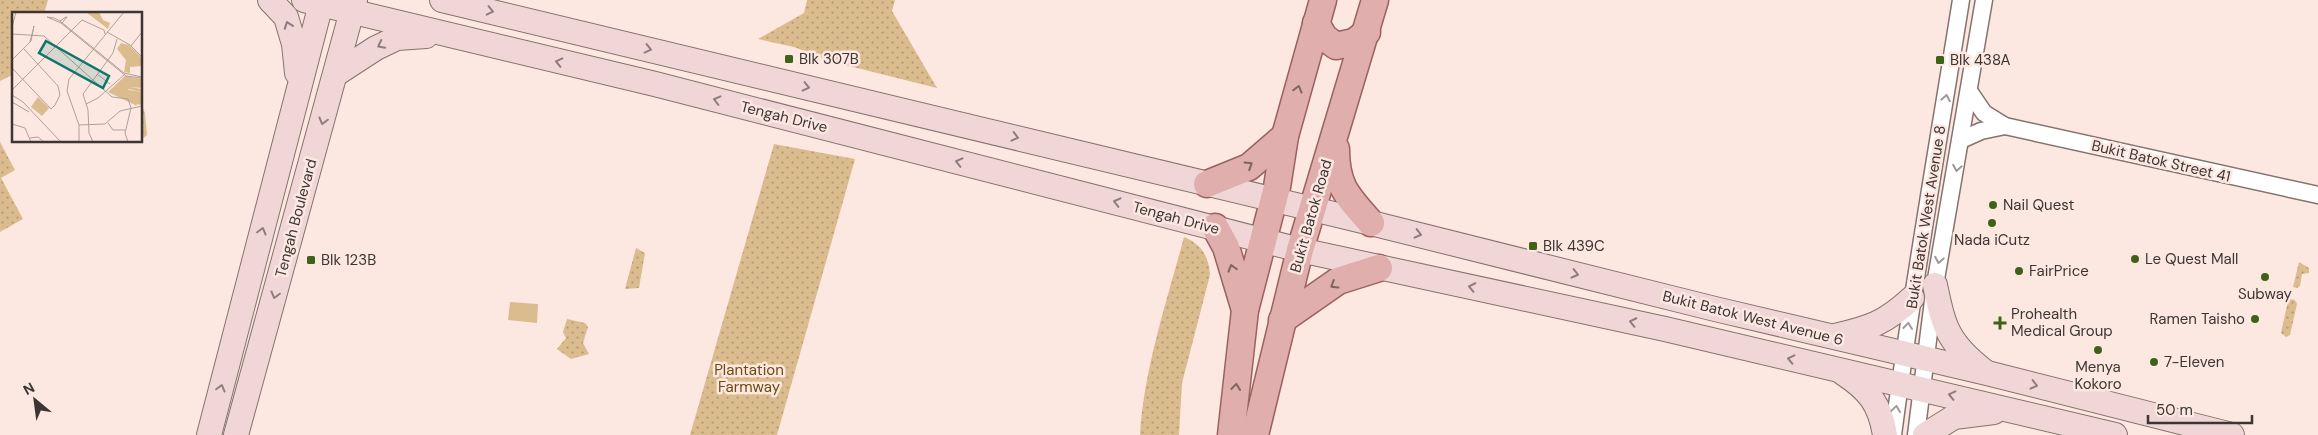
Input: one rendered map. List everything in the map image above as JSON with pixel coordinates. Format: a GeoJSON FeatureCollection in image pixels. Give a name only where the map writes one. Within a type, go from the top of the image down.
{"type":"FeatureCollection","features":[{"type":"Feature","properties":{"kind":"main road","name":"Bukit Batok Road"},"geometry":{"type":"LineString","coordinates":[[1255,435],[1300,250],[1367,32],[1375,0]]}},
{"type":"Feature","properties":{"kind":"main road"},"geometry":{"type":"LineString","coordinates":[[1319,11],[1324,36],[1336,46],[1354,42],[1367,32]]}},
{"type":"Feature","properties":{"kind":"main road"},"geometry":{"type":"LineString","coordinates":[[1231,435],[1245,310],[1273,201],[1285,136],[1319,11]]}},
{"type":"Feature","properties":{"kind":"main road"},"geometry":{"type":"LineString","coordinates":[[1336,133],[1336,167],[1339,183],[1345,194],[1370,222]]}},
{"type":"Feature","properties":{"kind":"main road"},"geometry":{"type":"LineString","coordinates":[[1207,184],[1249,167],[1285,136]]}},
{"type":"Feature","properties":{"kind":"main road"},"geometry":{"type":"LineString","coordinates":[[1215,227],[1226,247],[1245,310]]}},
{"type":"Feature","properties":{"kind":"main road"},"geometry":{"type":"LineString","coordinates":[[1282,320],[1338,281],[1379,268]]}},
{"type":"Feature","properties":{"kind":"street"},"geometry":{"type":"LineString","coordinates":[[270,0],[286,17],[292,36],[298,90]]}},
{"type":"Feature","properties":{"kind":"street"},"geometry":{"type":"LineString","coordinates":[[442,0],[1273,201]]}},
{"type":"Feature","properties":{"kind":"street","name":"Bukit Batok West Avenue 8"},"geometry":{"type":"LineString","coordinates":[[1916,435],[1911,386],[1915,356],[1912,298],[1961,0]]}},
{"type":"Feature","properties":{"kind":"street","name":"Bukit Batok West Avenue 8"},"geometry":{"type":"LineString","coordinates":[[1893,435],[1911,386],[1915,356],[1935,285],[1984,0]]}},
{"type":"Feature","properties":{"kind":"street","name":"Tengah Boulevard"},"geometry":{"type":"LineString","coordinates":[[209,435],[298,90],[315,1]]}},
{"type":"Feature","properties":{"kind":"street","name":"Tengah Drive"},"geometry":{"type":"LineString","coordinates":[[315,1],[353,6],[446,34],[674,89],[1215,227],[1263,241]]}},
{"type":"Feature","properties":{"kind":"street","name":"Tengah Boulevard"},"geometry":{"type":"LineString","coordinates":[[236,435],[353,6]]}},
{"type":"Feature","properties":{"kind":"street"},"geometry":{"type":"LineString","coordinates":[[336,74],[376,48],[397,38],[446,34]]}},
{"type":"Feature","properties":{"kind":"street","name":"Bukit Batok Street 41"},"geometry":{"type":"LineString","coordinates":[[1969,91],[1984,114],[2005,126],[2318,195]]}},
{"type":"Feature","properties":{"kind":"street","name":"Bukit Batok Street 41"},"geometry":{"type":"LineString","coordinates":[[1961,140],[1981,131],[2005,126]]}},
{"type":"Feature","properties":{"kind":"street","name":"Bukit Batok West Avenue 6"},"geometry":{"type":"LineString","coordinates":[[1273,201],[1370,222],[1705,307],[1987,373],[2232,435]]}},
{"type":"Feature","properties":{"kind":"street","name":"Bukit Batok West Avenue 6"},"geometry":{"type":"LineString","coordinates":[[1263,241],[1379,268],[1665,329],[2016,410],[2115,435]]}},
{"type":"Feature","properties":{"kind":"street"},"geometry":{"type":"LineString","coordinates":[[1935,285],[1941,314],[1952,341],[1964,356],[1987,373]]}},
{"type":"Feature","properties":{"kind":"street"},"geometry":{"type":"LineString","coordinates":[[1833,337],[1866,329],[1886,321],[1912,298]]}},
{"type":"Feature","properties":{"kind":"street"},"geometry":{"type":"LineString","coordinates":[[1839,370],[1862,386],[1874,402],[1883,422],[1884,435]]}},
{"type":"Feature","properties":{"kind":"street"},"geometry":{"type":"LineString","coordinates":[[1925,435],[1954,417],[2016,410]]}},
{"type":"Feature","properties":{"kind":"green space"},"geometry":{"type":"Polygon","coordinates":[[[0,0],[48,0],[45,12],[12,12],[12,75],[0,81],[0,0]]]}},
{"type":"Feature","properties":{"kind":"green space"},"geometry":{"type":"Polygon","coordinates":[[[807,0],[895,0],[892,11],[937,88],[833,62],[794,47],[758,39],[804,13],[807,0]]]}},
{"type":"Feature","properties":{"kind":"green space"},"geometry":{"type":"Polygon","coordinates":[[[142,106],[145,113],[147,135],[142,139],[142,106]]]}},
{"type":"Feature","properties":{"kind":"green space"},"geometry":{"type":"Polygon","coordinates":[[[0,142],[15,170],[1,178],[23,219],[0,232],[0,142]]]}},
{"type":"Feature","properties":{"kind":"green space","name":"Plantation Farmway"},"geometry":{"type":"Polygon","coordinates":[[[774,144],[855,159],[777,435],[690,435],[774,144]]]}},
{"type":"Feature","properties":{"kind":"green space"},"geometry":{"type":"Polygon","coordinates":[[[1184,237],[1195,243],[1206,256],[1210,275],[1182,383],[1179,435],[1140,435],[1142,410],[1151,360],[1184,237]]]}},
{"type":"Feature","properties":{"kind":"green space"},"geometry":{"type":"Polygon","coordinates":[[[636,248],[645,253],[639,288],[625,289],[636,248]]]}},
{"type":"Feature","properties":{"kind":"green space"},"geometry":{"type":"Polygon","coordinates":[[[2299,262],[2309,268],[2309,273],[2302,274],[2300,286],[2297,288],[2293,287],[2299,262]]]}},
{"type":"Feature","properties":{"kind":"green space"},"geometry":{"type":"Polygon","coordinates":[[[2290,299],[2295,300],[2297,304],[2290,335],[2286,337],[2281,333],[2290,299]]]}},
{"type":"Feature","properties":{"kind":"green space"},"geometry":{"type":"Polygon","coordinates":[[[510,302],[538,304],[537,323],[508,320],[510,302]]]}},
{"type":"Feature","properties":{"kind":"green space"},"geometry":{"type":"Polygon","coordinates":[[[567,319],[585,323],[588,327],[583,343],[589,354],[571,359],[557,349],[566,338],[563,332],[567,319]]]}},
{"type":"Feature","properties":{"kind":"place","name":"Blk 307B"},"geometry":{"type":"Point","coordinates":[789,59]}},
{"type":"Feature","properties":{"kind":"place","name":"Blk 438A"},"geometry":{"type":"Point","coordinates":[1940,60]}},
{"type":"Feature","properties":{"kind":"place","name":"Nail Quest"},"geometry":{"type":"Point","coordinates":[1993,205]}},
{"type":"Feature","properties":{"kind":"place","name":"Nada iCutz"},"geometry":{"type":"Point","coordinates":[1992,223]}},
{"type":"Feature","properties":{"kind":"place","name":"Blk 439C"},"geometry":{"type":"Point","coordinates":[1533,246]}},
{"type":"Feature","properties":{"kind":"place","name":"Le Quest Mall"},"geometry":{"type":"Point","coordinates":[2135,259]}},
{"type":"Feature","properties":{"kind":"place","name":"Blk 123B"},"geometry":{"type":"Point","coordinates":[311,260]}},
{"type":"Feature","properties":{"kind":"place","name":"FairPrice"},"geometry":{"type":"Point","coordinates":[2019,271]}},
{"type":"Feature","properties":{"kind":"place","name":"Subway"},"geometry":{"type":"Point","coordinates":[2265,277]}},
{"type":"Feature","properties":{"kind":"place","name":"Ramen Taisho"},"geometry":{"type":"Point","coordinates":[2255,319]}},
{"type":"Feature","properties":{"kind":"place","name":"Prohealth Medical Group"},"geometry":{"type":"Point","coordinates":[2000,323]}},
{"type":"Feature","properties":{"kind":"place","name":"Menya Kokoro"},"geometry":{"type":"Point","coordinates":[2098,350]}},
{"type":"Feature","properties":{"kind":"place","name":"7-Eleven"},"geometry":{"type":"Point","coordinates":[2154,362]}}]}
